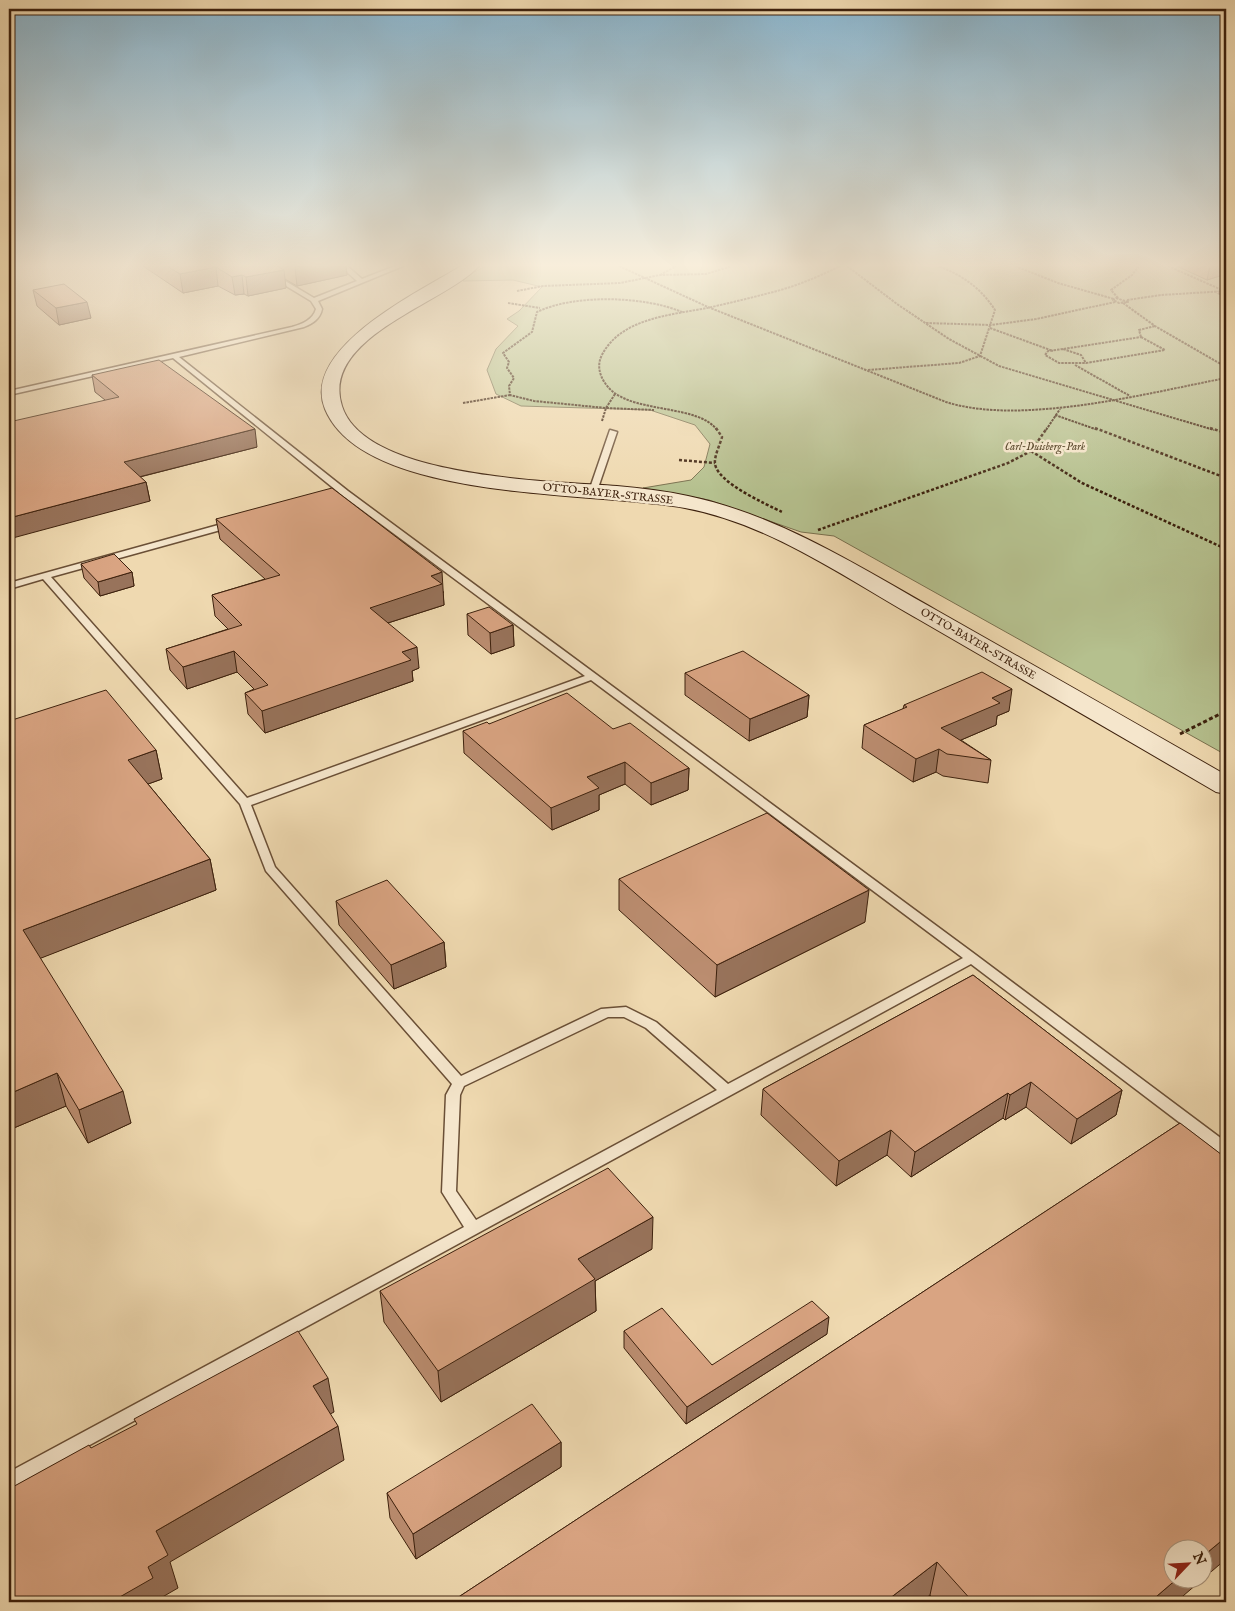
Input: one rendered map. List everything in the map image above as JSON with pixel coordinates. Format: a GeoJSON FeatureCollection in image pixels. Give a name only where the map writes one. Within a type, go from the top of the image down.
{"type":"FeatureCollection","features":[{"type":"Feature","properties":{"kind":"street","name":"OTTO-BAYER-STRASSE"},"geometry":{"type":"LineString","coordinates":[[359,341],[349,350],[332,379],[331,398],[336,415],[348,431],[369,447],[414,466],[451,476],[492,483],[641,495],[689,502],[734,514],[775,530],[1226,786]]}},
{"type":"Feature","properties":{"kind":"lane"},"geometry":{"type":"LineString","coordinates":[[9,392],[240,341]]}},
{"type":"Feature","properties":{"kind":"lane"},"geometry":{"type":"LineString","coordinates":[[174,356],[345,493],[590,677],[972,958],[1226,1150]]}},
{"type":"Feature","properties":{"kind":"lane"},"geometry":{"type":"LineString","coordinates":[[593,491],[613,432]]}},
{"type":"Feature","properties":{"kind":"lane"},"geometry":{"type":"LineString","coordinates":[[335,496],[345,493]]}},
{"type":"Feature","properties":{"kind":"lane"},"geometry":{"type":"LineString","coordinates":[[9,586],[242,522]]}},
{"type":"Feature","properties":{"kind":"lane"},"geometry":{"type":"LineString","coordinates":[[45,576],[245,803],[270,868],[459,1083]]}},
{"type":"Feature","properties":{"kind":"lane"},"geometry":{"type":"LineString","coordinates":[[245,803],[590,677]]}},
{"type":"Feature","properties":{"kind":"lane"},"geometry":{"type":"LineString","coordinates":[[9,1481],[972,958]]}},
{"type":"Feature","properties":{"kind":"lane"},"geometry":{"type":"LineString","coordinates":[[474,1229],[449,1192],[452,1096],[459,1083],[606,1012],[626,1012],[652,1024],[727,1092]]}},
{"type":"Feature","properties":{"kind":"path"},"geometry":{"type":"LineString","coordinates":[[510,395],[509,386],[514,378],[507,368],[509,362],[503,353],[519,341]]}},
{"type":"Feature","properties":{"kind":"path"},"geometry":{"type":"LineString","coordinates":[[615,341],[605,351],[600,361],[599,375],[608,389],[615,394],[656,410]]}},
{"type":"Feature","properties":{"kind":"path"},"geometry":{"type":"LineString","coordinates":[[793,341],[946,402],[970,408],[996,411],[1061,408],[1226,378]]}},
{"type":"Feature","properties":{"kind":"path"},"geometry":{"type":"LineString","coordinates":[[956,341],[999,366],[1226,433]]}},
{"type":"Feature","properties":{"kind":"path"},"geometry":{"type":"LineString","coordinates":[[980,356],[985,341]]}},
{"type":"Feature","properties":{"kind":"path"},"geometry":{"type":"LineString","coordinates":[[1028,341],[1052,351]]}},
{"type":"Feature","properties":{"kind":"path"},"geometry":{"type":"LineString","coordinates":[[1114,341],[1052,351],[1045,355],[1055,362],[1075,365],[1164,350],[1148,341]]}},
{"type":"Feature","properties":{"kind":"path"},"geometry":{"type":"LineString","coordinates":[[1181,341],[1226,367]]}},
{"type":"Feature","properties":{"kind":"path"},"geometry":{"type":"LineString","coordinates":[[1063,349],[1081,355],[1086,363]]}},
{"type":"Feature","properties":{"kind":"path"},"geometry":{"type":"LineString","coordinates":[[867,370],[959,363],[980,356]]}},
{"type":"Feature","properties":{"kind":"path"},"geometry":{"type":"LineString","coordinates":[[1075,365],[1131,396]]}},
{"type":"Feature","properties":{"kind":"path"},"geometry":{"type":"LineString","coordinates":[[606,408],[615,394]]}},
{"type":"Feature","properties":{"kind":"path"},"geometry":{"type":"LineString","coordinates":[[464,403],[510,395],[541,404],[591,404],[606,408],[656,410],[697,418],[717,429],[722,438],[715,463],[719,474],[730,484],[790,516]]}},
{"type":"Feature","properties":{"kind":"path"},"geometry":{"type":"LineString","coordinates":[[821,534],[816,530],[1008,463],[1031,451],[1061,408]]}},
{"type":"Feature","properties":{"kind":"path"},"geometry":{"type":"LineString","coordinates":[[1055,415],[1095,428],[1226,478]]}},
{"type":"Feature","properties":{"kind":"path"},"geometry":{"type":"LineString","coordinates":[[1031,451],[1082,483],[1226,549]]}},
{"type":"Feature","properties":{"kind":"path"},"geometry":{"type":"LineString","coordinates":[[679,460],[715,463]]}},
{"type":"Feature","properties":{"kind":"path"},"geometry":{"type":"LineString","coordinates":[[1177,735],[1226,711]]}},
{"type":"Feature","properties":{"kind":"green space","name":"Carl-Duisberg-Park"},"geometry":{"type":"Polygon","coordinates":[[[503,341],[1226,341],[1226,755],[834,536],[801,532],[709,500],[643,488],[691,480],[704,467],[710,444],[695,425],[650,410],[521,406],[496,394],[487,370],[496,349],[503,341]]]}},
{"type":"Feature","properties":{"kind":"building"},"geometry":{"type":"Polygon","coordinates":[[[159,360],[255,429],[124,462],[146,482],[9,518],[9,422],[119,397],[92,375],[159,360]]]}},
{"type":"Feature","properties":{"kind":"building"},"geometry":{"type":"Polygon","coordinates":[[[332,488],[442,572],[431,576],[442,584],[370,608],[417,647],[402,652],[411,660],[262,711],[245,693],[268,685],[234,651],[183,667],[166,649],[242,625],[212,595],[280,575],[216,519],[332,488]]]}},
{"type":"Feature","properties":{"kind":"building"},"geometry":{"type":"Polygon","coordinates":[[[114,554],[132,572],[98,582],[81,564],[114,554]]]}},
{"type":"Feature","properties":{"kind":"building"},"geometry":{"type":"Polygon","coordinates":[[[489,607],[513,625],[490,633],[467,614],[489,607]]]}},
{"type":"Feature","properties":{"kind":"building"},"geometry":{"type":"Polygon","coordinates":[[[743,651],[809,695],[750,719],[685,673],[743,651]]]}},
{"type":"Feature","properties":{"kind":"building"},"geometry":{"type":"Polygon","coordinates":[[[982,672],[1012,689],[992,698],[1000,703],[941,728],[991,760],[947,754],[939,749],[916,759],[864,725],[907,707],[904,705],[982,672]]]}},
{"type":"Feature","properties":{"kind":"building"},"geometry":{"type":"Polygon","coordinates":[[[106,690],[156,750],[128,760],[210,859],[23,930],[123,1091],[79,1110],[57,1073],[9,1094],[9,721],[106,690]]]}},
{"type":"Feature","properties":{"kind":"building"},"geometry":{"type":"Polygon","coordinates":[[[567,693],[613,729],[630,723],[689,768],[651,783],[625,762],[587,777],[599,788],[551,808],[463,731],[487,722],[489,724],[567,693]]]}},
{"type":"Feature","properties":{"kind":"building"},"geometry":{"type":"Polygon","coordinates":[[[767,813],[869,890],[717,965],[619,879],[767,813]]]}},
{"type":"Feature","properties":{"kind":"building"},"geometry":{"type":"Polygon","coordinates":[[[387,880],[444,942],[391,965],[336,901],[387,880]]]}},
{"type":"Feature","properties":{"kind":"building"},"geometry":{"type":"Polygon","coordinates":[[[973,975],[1122,1090],[1077,1119],[1031,1082],[1010,1095],[1008,1093],[915,1152],[891,1130],[839,1161],[763,1089],[973,975]]]}},
{"type":"Feature","properties":{"kind":"building"},"geometry":{"type":"Polygon","coordinates":[[[1180,1123],[1226,1158],[1226,1537],[1212,1549],[1212,1538],[1162,1538],[1162,1588],[1166,1588],[1150,1602],[973,1602],[937,1562],[885,1602],[451,1602],[1180,1123]]]}},
{"type":"Feature","properties":{"kind":"building"},"geometry":{"type":"Polygon","coordinates":[[[608,1168],[653,1217],[578,1259],[595,1279],[438,1371],[380,1291],[608,1168]]]}},
{"type":"Feature","properties":{"kind":"building"},"geometry":{"type":"Polygon","coordinates":[[[812,1301],[829,1317],[687,1407],[624,1331],[662,1308],[712,1365],[812,1301]]]}},
{"type":"Feature","properties":{"kind":"building"},"geometry":{"type":"Polygon","coordinates":[[[298,1331],[328,1378],[313,1386],[338,1426],[156,1531],[168,1555],[148,1567],[153,1578],[111,1602],[9,1602],[9,1489],[89,1445],[91,1448],[137,1424],[134,1419],[298,1331]]]}},
{"type":"Feature","properties":{"kind":"building"},"geometry":{"type":"Polygon","coordinates":[[[532,1404],[561,1442],[413,1534],[387,1493],[532,1404]]]}}]}
